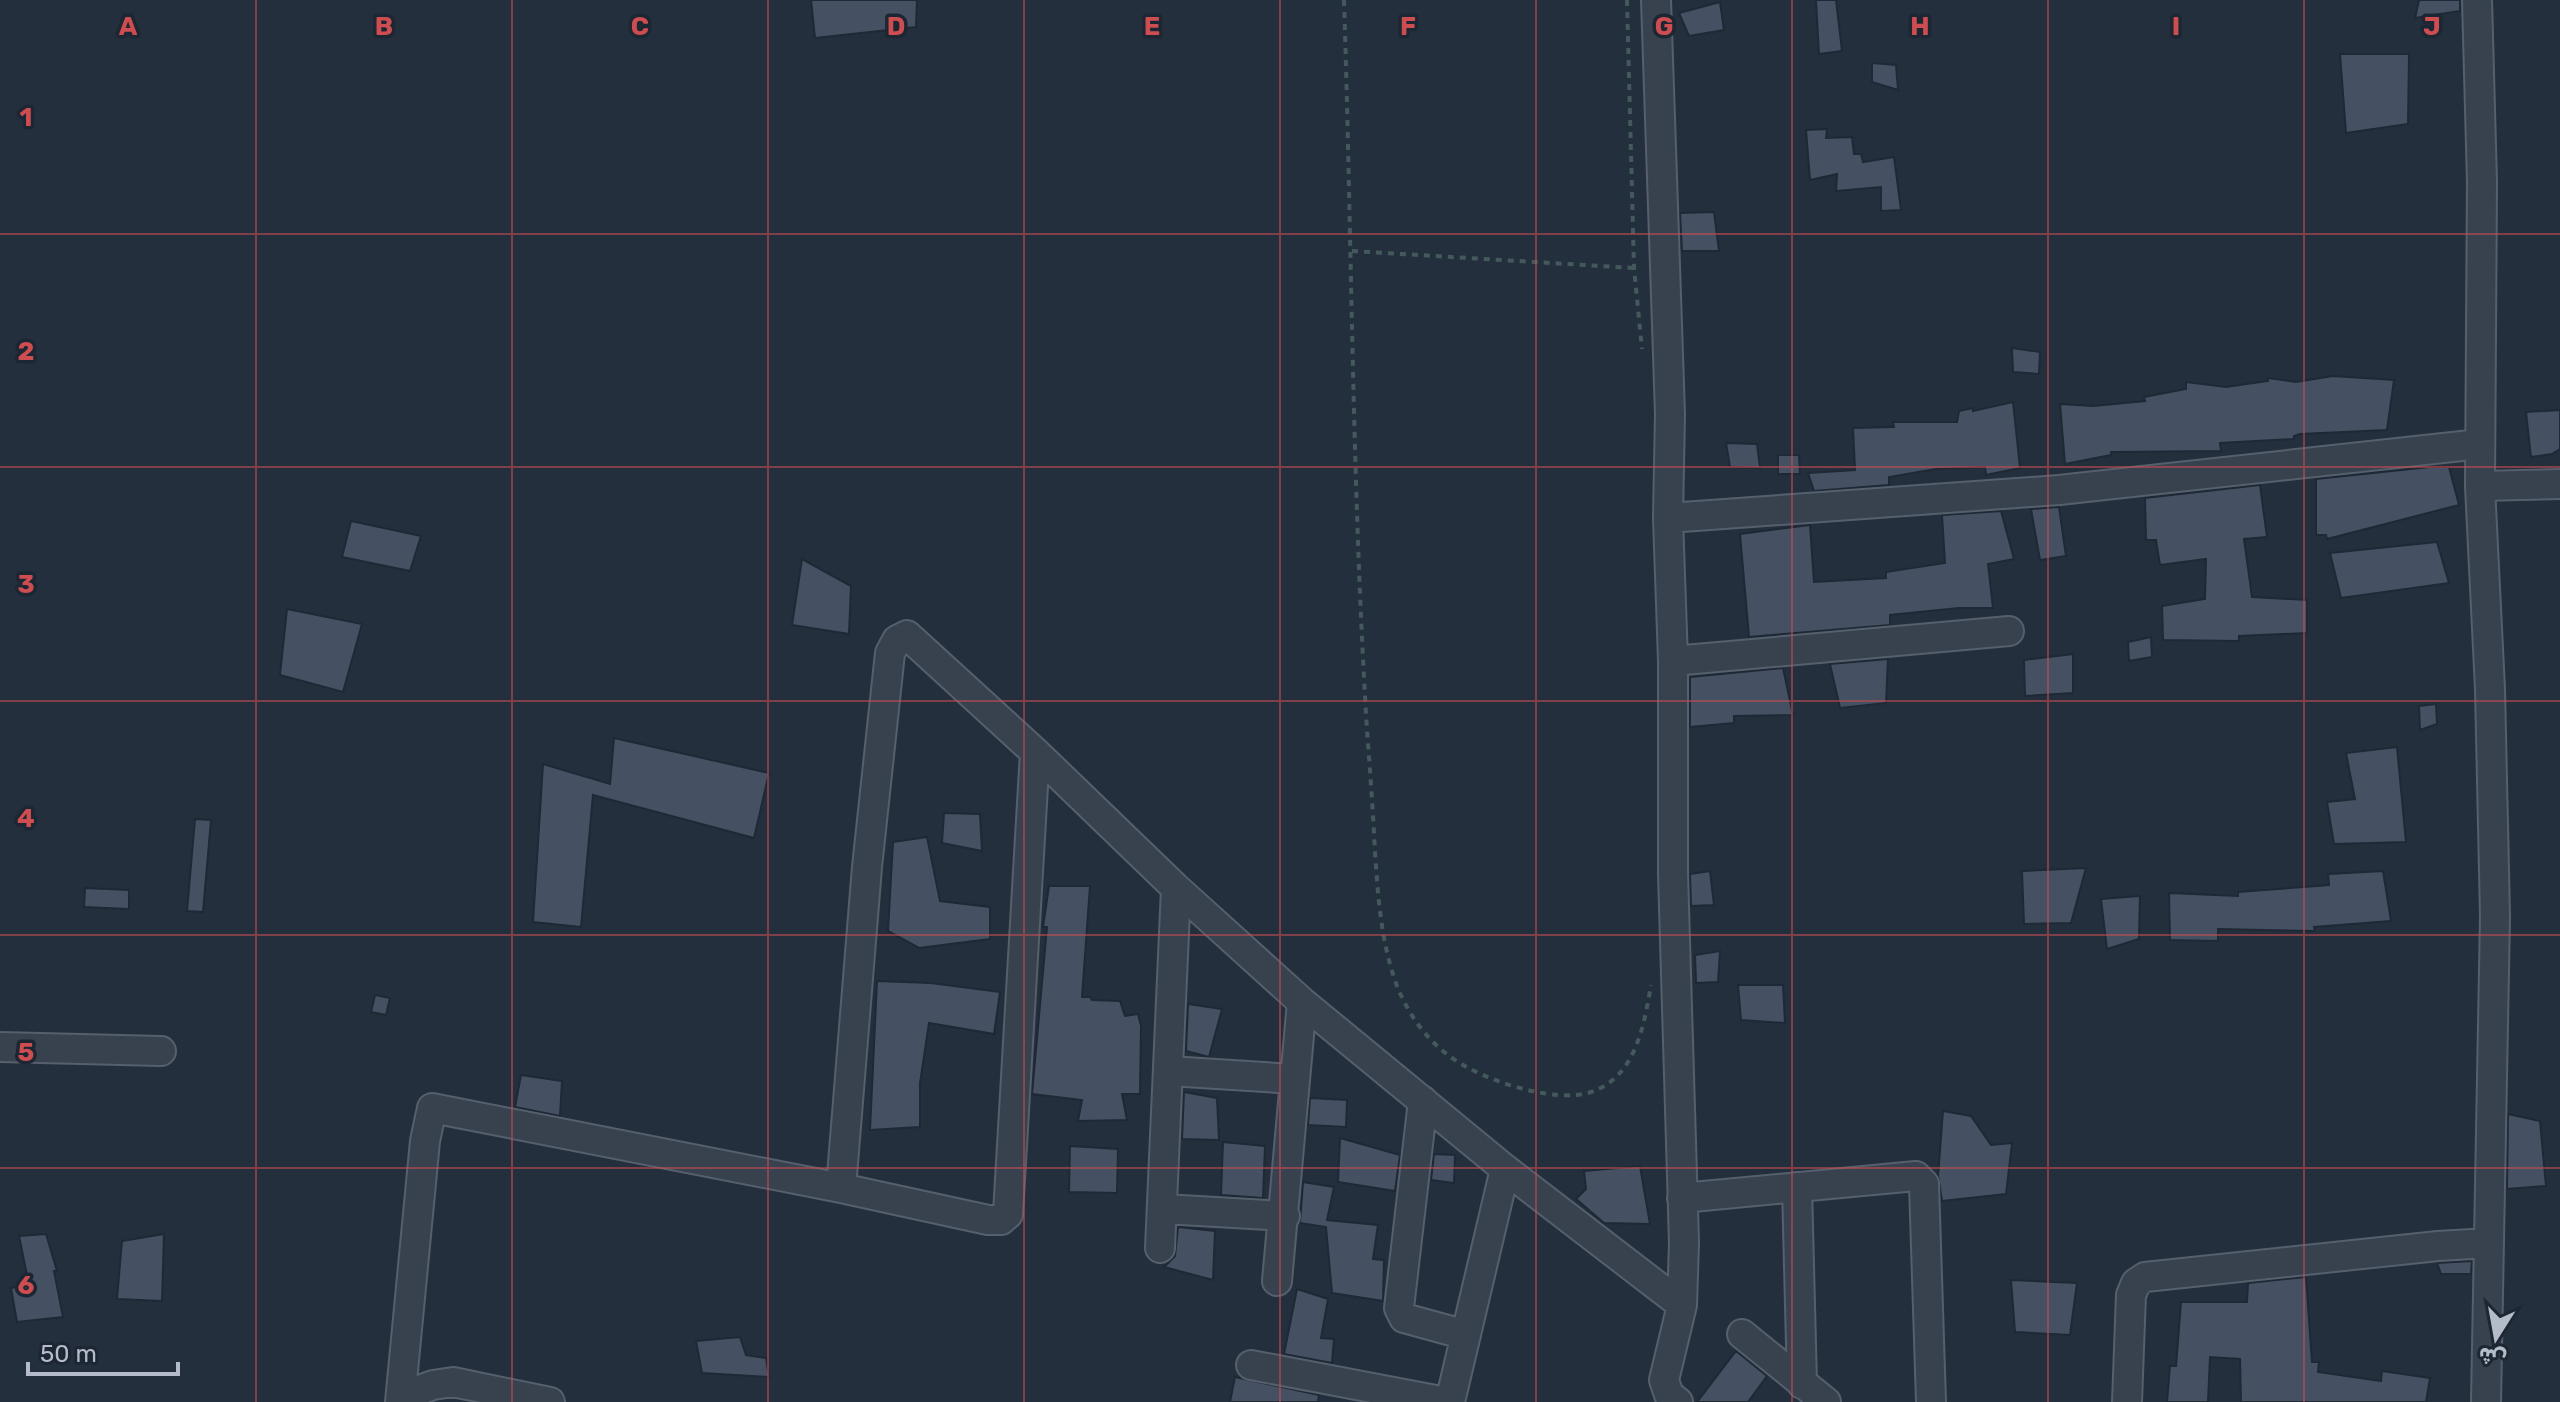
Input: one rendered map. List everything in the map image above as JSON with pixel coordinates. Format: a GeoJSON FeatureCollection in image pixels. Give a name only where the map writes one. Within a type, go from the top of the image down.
{"type":"FeatureCollection","features":[{"type":"Feature","properties":{"kind":"street"},"geometry":{"type":"LineString","coordinates":[[1656,0],[1670,414],[1668,518],[1673,661],[1673,873],[1682,1198],[1682,1305],[1664,1380],[1669,1395],[1678,1402]]}},
{"type":"Feature","properties":{"kind":"street"},"geometry":{"type":"LineString","coordinates":[[2477,0],[2482,182],[2480,486],[2490,689],[2495,916],[2486,1402]]}},
{"type":"Feature","properties":{"kind":"street"},"geometry":{"type":"LineString","coordinates":[[1668,518],[2059,490],[2480,444]]}},
{"type":"Feature","properties":{"kind":"street"},"geometry":{"type":"LineString","coordinates":[[2480,486],[2560,484]]}},
{"type":"Feature","properties":{"kind":"street"},"geometry":{"type":"LineString","coordinates":[[1673,661],[2009,631]]}},
{"type":"Feature","properties":{"kind":"street"},"geometry":{"type":"LineString","coordinates":[[841,1188],[867,867],[890,653],[897,640],[907,635],[1302,1002],[1505,1169],[1682,1305]]}},
{"type":"Feature","properties":{"kind":"street"},"geometry":{"type":"LineString","coordinates":[[550,1402],[453,1382],[433,1385],[400,1400],[424,1151],[432,1108],[988,1220],[1001,1220],[1008,1214],[1035,752]]}},
{"type":"Feature","properties":{"kind":"street"},"geometry":{"type":"LineString","coordinates":[[1160,1248],[1176,888]]}},
{"type":"Feature","properties":{"kind":"street"},"geometry":{"type":"LineString","coordinates":[[1277,1281],[1302,1002]]}},
{"type":"Feature","properties":{"kind":"street"},"geometry":{"type":"LineString","coordinates":[[0,1047],[161,1051]]}},
{"type":"Feature","properties":{"kind":"street"},"geometry":{"type":"LineString","coordinates":[[1169,1071],[1294,1079]]}},
{"type":"Feature","properties":{"kind":"street"},"geometry":{"type":"LineString","coordinates":[[1423,1101],[1399,1308],[1404,1318],[1466,1335]]}},
{"type":"Feature","properties":{"kind":"street"},"geometry":{"type":"LineString","coordinates":[[1251,1365],[1448,1402],[1505,1169]]}},
{"type":"Feature","properties":{"kind":"street"},"geometry":{"type":"LineString","coordinates":[[1682,1198],[1916,1176],[1924,1184],[1931,1402]]}},
{"type":"Feature","properties":{"kind":"street"},"geometry":{"type":"LineString","coordinates":[[1797,1187],[1802,1384]]}},
{"type":"Feature","properties":{"kind":"street"},"geometry":{"type":"LineString","coordinates":[[1164,1209],[1285,1216]]}},
{"type":"Feature","properties":{"kind":"street"},"geometry":{"type":"LineString","coordinates":[[2127,1402],[2131,1295],[2136,1283],[2145,1277],[2393,1250],[2489,1243]]}},
{"type":"Feature","properties":{"kind":"street"},"geometry":{"type":"LineString","coordinates":[[1742,1334],[1826,1402]]}},
{"type":"Feature","properties":{"kind":"path"},"geometry":{"type":"LineString","coordinates":[[1344,0],[1360,622],[1380,921],[1397,984],[1412,1019],[1455,1060],[1485,1076],[1514,1086],[1559,1095],[1591,1092],[1610,1082],[1628,1065],[1643,1029],[1652,970]]}},
{"type":"Feature","properties":{"kind":"path"},"geometry":{"type":"LineString","coordinates":[[1627,0],[1634,268],[1642,353]]}},
{"type":"Feature","properties":{"kind":"path"},"geometry":{"type":"LineString","coordinates":[[1352,251],[1634,268]]}},
{"type":"Feature","properties":{"kind":"building"},"geometry":{"type":"Polygon","coordinates":[[[811,0],[917,0],[916,27],[815,38],[811,0]]]}},
{"type":"Feature","properties":{"kind":"building"},"geometry":{"type":"Polygon","coordinates":[[[1816,0],[1836,0],[1842,51],[1819,54],[1816,0]]]}},
{"type":"Feature","properties":{"kind":"building"},"geometry":{"type":"Polygon","coordinates":[[[2419,0],[2460,0],[2460,11],[2415,18],[2419,0]]]}},
{"type":"Feature","properties":{"kind":"building"},"geometry":{"type":"Polygon","coordinates":[[[1720,2],[1724,30],[1689,36],[1679,13],[1720,2]]]}},
{"type":"Feature","properties":{"kind":"building"},"geometry":{"type":"Polygon","coordinates":[[[2340,54],[2409,54],[2408,124],[2346,133],[2340,54]]]}},
{"type":"Feature","properties":{"kind":"building"},"geometry":{"type":"Polygon","coordinates":[[[1872,63],[1896,65],[1898,90],[1872,82],[1872,63]]]}},
{"type":"Feature","properties":{"kind":"building"},"geometry":{"type":"Polygon","coordinates":[[[1827,129],[1826,138],[1852,137],[1854,154],[1861,154],[1863,162],[1894,157],[1901,210],[1881,211],[1881,187],[1836,191],[1837,174],[1810,180],[1806,130],[1827,129]]]}},
{"type":"Feature","properties":{"kind":"building"},"geometry":{"type":"Polygon","coordinates":[[[1714,212],[1719,251],[1682,251],[1680,213],[1714,212]]]}},
{"type":"Feature","properties":{"kind":"building"},"geometry":{"type":"Polygon","coordinates":[[[2012,348],[2040,352],[2039,374],[2013,372],[2012,348]]]}},
{"type":"Feature","properties":{"kind":"building"},"geometry":{"type":"Polygon","coordinates":[[[2333,376],[2394,380],[2387,430],[2300,434],[2294,439],[2220,443],[2221,451],[2111,452],[2111,455],[2065,464],[2060,404],[2093,406],[2145,401],[2144,397],[2186,389],[2186,382],[2226,387],[2268,381],[2268,378],[2296,382],[2333,376]]]}},
{"type":"Feature","properties":{"kind":"building"},"geometry":{"type":"Polygon","coordinates":[[[2013,402],[2020,468],[1986,475],[1985,467],[1936,469],[1889,477],[1889,485],[1814,491],[1808,473],[1855,470],[1853,428],[1894,427],[1893,422],[1957,422],[1959,411],[2013,402]]]}},
{"type":"Feature","properties":{"kind":"building"},"geometry":{"type":"Polygon","coordinates":[[[2560,410],[2560,449],[2552,454],[2531,457],[2526,412],[2560,410]]]}},
{"type":"Feature","properties":{"kind":"building"},"geometry":{"type":"Polygon","coordinates":[[[1726,443],[1757,444],[1760,468],[1730,467],[1726,443]]]}},
{"type":"Feature","properties":{"kind":"building"},"geometry":{"type":"Polygon","coordinates":[[[1778,455],[1799,455],[1800,474],[1778,474],[1778,455]]]}},
{"type":"Feature","properties":{"kind":"building"},"geometry":{"type":"Polygon","coordinates":[[[2449,467],[2459,505],[2327,539],[2326,535],[2316,535],[2316,479],[2449,467]]]}},
{"type":"Feature","properties":{"kind":"building"},"geometry":{"type":"Polygon","coordinates":[[[2260,485],[2267,537],[2244,539],[2252,597],[2307,600],[2307,633],[2239,636],[2239,641],[2163,640],[2162,606],[2205,599],[2206,559],[2160,565],[2156,540],[2146,540],[2145,498],[2260,485]]]}},
{"type":"Feature","properties":{"kind":"building"},"geometry":{"type":"Polygon","coordinates":[[[2059,507],[2066,556],[2040,560],[2031,509],[2059,507]]]}},
{"type":"Feature","properties":{"kind":"building"},"geometry":{"type":"Polygon","coordinates":[[[2001,511],[2014,559],[1988,564],[1993,608],[1890,615],[1890,625],[1749,637],[1740,534],[1810,525],[1814,582],[1886,578],[1886,572],[1945,563],[1942,515],[2001,511]]]}},
{"type":"Feature","properties":{"kind":"building"},"geometry":{"type":"Polygon","coordinates":[[[351,521],[421,536],[410,571],[342,557],[351,521]]]}},
{"type":"Feature","properties":{"kind":"building"},"geometry":{"type":"Polygon","coordinates":[[[2437,542],[2449,583],[2341,598],[2330,553],[2437,542]]]}},
{"type":"Feature","properties":{"kind":"building"},"geometry":{"type":"Polygon","coordinates":[[[802,559],[851,586],[849,634],[792,625],[802,559]]]}},
{"type":"Feature","properties":{"kind":"building"},"geometry":{"type":"Polygon","coordinates":[[[287,609],[362,624],[343,692],[280,675],[287,609]]]}},
{"type":"Feature","properties":{"kind":"building"},"geometry":{"type":"Polygon","coordinates":[[[2151,637],[2152,657],[2129,661],[2128,642],[2151,637]]]}},
{"type":"Feature","properties":{"kind":"building"},"geometry":{"type":"Polygon","coordinates":[[[2073,654],[2073,693],[2025,696],[2024,660],[2073,654]]]}},
{"type":"Feature","properties":{"kind":"building"},"geometry":{"type":"Polygon","coordinates":[[[1888,659],[1886,703],[1840,708],[1830,664],[1888,659]]]}},
{"type":"Feature","properties":{"kind":"building"},"geometry":{"type":"Polygon","coordinates":[[[1783,668],[1793,715],[1734,716],[1734,723],[1690,727],[1690,677],[1783,668]]]}},
{"type":"Feature","properties":{"kind":"building"},"geometry":{"type":"Polygon","coordinates":[[[2436,704],[2437,724],[2420,730],[2419,706],[2436,704]]]}},
{"type":"Feature","properties":{"kind":"building"},"geometry":{"type":"Polygon","coordinates":[[[614,738],[769,773],[754,838],[593,795],[581,927],[533,922],[543,764],[610,784],[614,738]]]}},
{"type":"Feature","properties":{"kind":"building"},"geometry":{"type":"Polygon","coordinates":[[[2397,747],[2406,842],[2334,844],[2327,802],[2355,799],[2346,753],[2397,747]]]}},
{"type":"Feature","properties":{"kind":"building"},"geometry":{"type":"Polygon","coordinates":[[[944,813],[980,814],[982,851],[942,843],[944,813]]]}},
{"type":"Feature","properties":{"kind":"building"},"geometry":{"type":"Polygon","coordinates":[[[195,819],[211,820],[203,912],[187,911],[195,819]]]}},
{"type":"Feature","properties":{"kind":"building"},"geometry":{"type":"Polygon","coordinates":[[[927,837],[940,901],[990,907],[990,939],[919,948],[888,931],[893,842],[927,837]]]}},
{"type":"Feature","properties":{"kind":"building"},"geometry":{"type":"Polygon","coordinates":[[[2086,868],[2071,923],[2024,924],[2022,871],[2086,868]]]}},
{"type":"Feature","properties":{"kind":"building"},"geometry":{"type":"Polygon","coordinates":[[[1710,871],[1714,905],[1691,906],[1690,874],[1710,871]]]}},
{"type":"Feature","properties":{"kind":"building"},"geometry":{"type":"Polygon","coordinates":[[[2383,871],[2391,921],[2314,927],[2315,931],[2218,929],[2218,941],[2170,940],[2169,893],[2238,896],[2238,892],[2329,885],[2328,874],[2383,871]]]}},
{"type":"Feature","properties":{"kind":"building"},"geometry":{"type":"Polygon","coordinates":[[[1049,886],[1090,886],[1082,997],[1120,1001],[1125,1016],[1138,1014],[1141,1026],[1140,1094],[1122,1094],[1127,1120],[1078,1121],[1082,1100],[1032,1094],[1047,927],[1043,927],[1049,886]]]}},
{"type":"Feature","properties":{"kind":"building"},"geometry":{"type":"Polygon","coordinates":[[[85,888],[129,890],[129,909],[84,907],[85,888]]]}},
{"type":"Feature","properties":{"kind":"building"},"geometry":{"type":"Polygon","coordinates":[[[2140,896],[2139,939],[2107,949],[2101,899],[2140,896]]]}},
{"type":"Feature","properties":{"kind":"building"},"geometry":{"type":"Polygon","coordinates":[[[1720,951],[1718,982],[1696,983],[1695,955],[1720,951]]]}},
{"type":"Feature","properties":{"kind":"building"},"geometry":{"type":"Polygon","coordinates":[[[877,981],[931,983],[1000,992],[994,1034],[929,1023],[920,1083],[920,1127],[870,1130],[877,981]]]}},
{"type":"Feature","properties":{"kind":"building"},"geometry":{"type":"Polygon","coordinates":[[[1738,985],[1783,985],[1785,1023],[1741,1020],[1738,985]]]}},
{"type":"Feature","properties":{"kind":"building"},"geometry":{"type":"Polygon","coordinates":[[[375,995],[390,998],[386,1015],[371,1012],[375,995]]]}},
{"type":"Feature","properties":{"kind":"building"},"geometry":{"type":"Polygon","coordinates":[[[1188,1004],[1222,1009],[1209,1057],[1186,1051],[1188,1004]]]}},
{"type":"Feature","properties":{"kind":"building"},"geometry":{"type":"Polygon","coordinates":[[[521,1075],[562,1081],[560,1116],[515,1107],[521,1075]]]}},
{"type":"Feature","properties":{"kind":"building"},"geometry":{"type":"Polygon","coordinates":[[[1184,1092],[1217,1098],[1219,1140],[1182,1139],[1184,1092]]]}},
{"type":"Feature","properties":{"kind":"building"},"geometry":{"type":"Polygon","coordinates":[[[1310,1098],[1347,1100],[1346,1127],[1308,1125],[1310,1098]]]}},
{"type":"Feature","properties":{"kind":"building"},"geometry":{"type":"Polygon","coordinates":[[[1943,1111],[1971,1116],[1991,1145],[2012,1143],[2006,1194],[1942,1201],[1938,1176],[1943,1111]]]}},
{"type":"Feature","properties":{"kind":"building"},"geometry":{"type":"Polygon","coordinates":[[[2508,1114],[2540,1121],[2546,1186],[2507,1189],[2508,1114]]]}},
{"type":"Feature","properties":{"kind":"building"},"geometry":{"type":"Polygon","coordinates":[[[1340,1138],[1400,1155],[1395,1191],[1338,1182],[1340,1138]]]}},
{"type":"Feature","properties":{"kind":"building"},"geometry":{"type":"Polygon","coordinates":[[[1223,1142],[1265,1146],[1263,1198],[1221,1195],[1223,1142]]]}},
{"type":"Feature","properties":{"kind":"building"},"geometry":{"type":"Polygon","coordinates":[[[1070,1146],[1118,1149],[1117,1193],[1069,1192],[1070,1146]]]}},
{"type":"Feature","properties":{"kind":"building"},"geometry":{"type":"Polygon","coordinates":[[[1434,1154],[1455,1155],[1454,1183],[1431,1180],[1434,1154]]]}},
{"type":"Feature","properties":{"kind":"building"},"geometry":{"type":"Polygon","coordinates":[[[1640,1166],[1650,1224],[1604,1223],[1576,1199],[1586,1189],[1584,1171],[1640,1166]]]}},
{"type":"Feature","properties":{"kind":"building"},"geometry":{"type":"Polygon","coordinates":[[[1303,1182],[1334,1187],[1327,1220],[1378,1225],[1373,1259],[1384,1260],[1383,1301],[1332,1293],[1326,1227],[1300,1223],[1303,1182]]]}},
{"type":"Feature","properties":{"kind":"building"},"geometry":{"type":"Polygon","coordinates":[[[1178,1227],[1215,1231],[1213,1280],[1164,1267],[1175,1256],[1178,1227]]]}},
{"type":"Feature","properties":{"kind":"building"},"geometry":{"type":"Polygon","coordinates":[[[46,1234],[57,1271],[54,1271],[63,1317],[17,1322],[11,1288],[29,1285],[19,1236],[46,1234]]]}},
{"type":"Feature","properties":{"kind":"building"},"geometry":{"type":"Polygon","coordinates":[[[164,1234],[162,1301],[117,1299],[122,1241],[164,1234]]]}},
{"type":"Feature","properties":{"kind":"building"},"geometry":{"type":"Polygon","coordinates":[[[2472,1261],[2471,1274],[2441,1274],[2437,1263],[2472,1261]]]}},
{"type":"Feature","properties":{"kind":"building"},"geometry":{"type":"Polygon","coordinates":[[[2306,1277],[2312,1362],[2319,1362],[2318,1372],[2381,1381],[2382,1371],[2430,1378],[2426,1402],[2241,1402],[2240,1359],[2210,1357],[2208,1402],[2167,1402],[2170,1366],[2176,1366],[2181,1302],[2247,1302],[2248,1283],[2306,1277]]]}},
{"type":"Feature","properties":{"kind":"building"},"geometry":{"type":"Polygon","coordinates":[[[2011,1280],[2077,1283],[2070,1335],[2015,1332],[2011,1280]]]}},
{"type":"Feature","properties":{"kind":"building"},"geometry":{"type":"Polygon","coordinates":[[[1297,1289],[1328,1299],[1321,1338],[1334,1339],[1332,1363],[1284,1354],[1297,1289]]]}},
{"type":"Feature","properties":{"kind":"building"},"geometry":{"type":"Polygon","coordinates":[[[740,1337],[746,1355],[766,1358],[769,1377],[702,1373],[696,1341],[740,1337]]]}},
{"type":"Feature","properties":{"kind":"building"},"geometry":{"type":"Polygon","coordinates":[[[1736,1351],[1767,1376],[1748,1402],[1697,1402],[1736,1351]]]}},
{"type":"Feature","properties":{"kind":"building"},"geometry":{"type":"Polygon","coordinates":[[[1235,1377],[1319,1395],[1318,1402],[1230,1402],[1235,1377]]]}}]}
